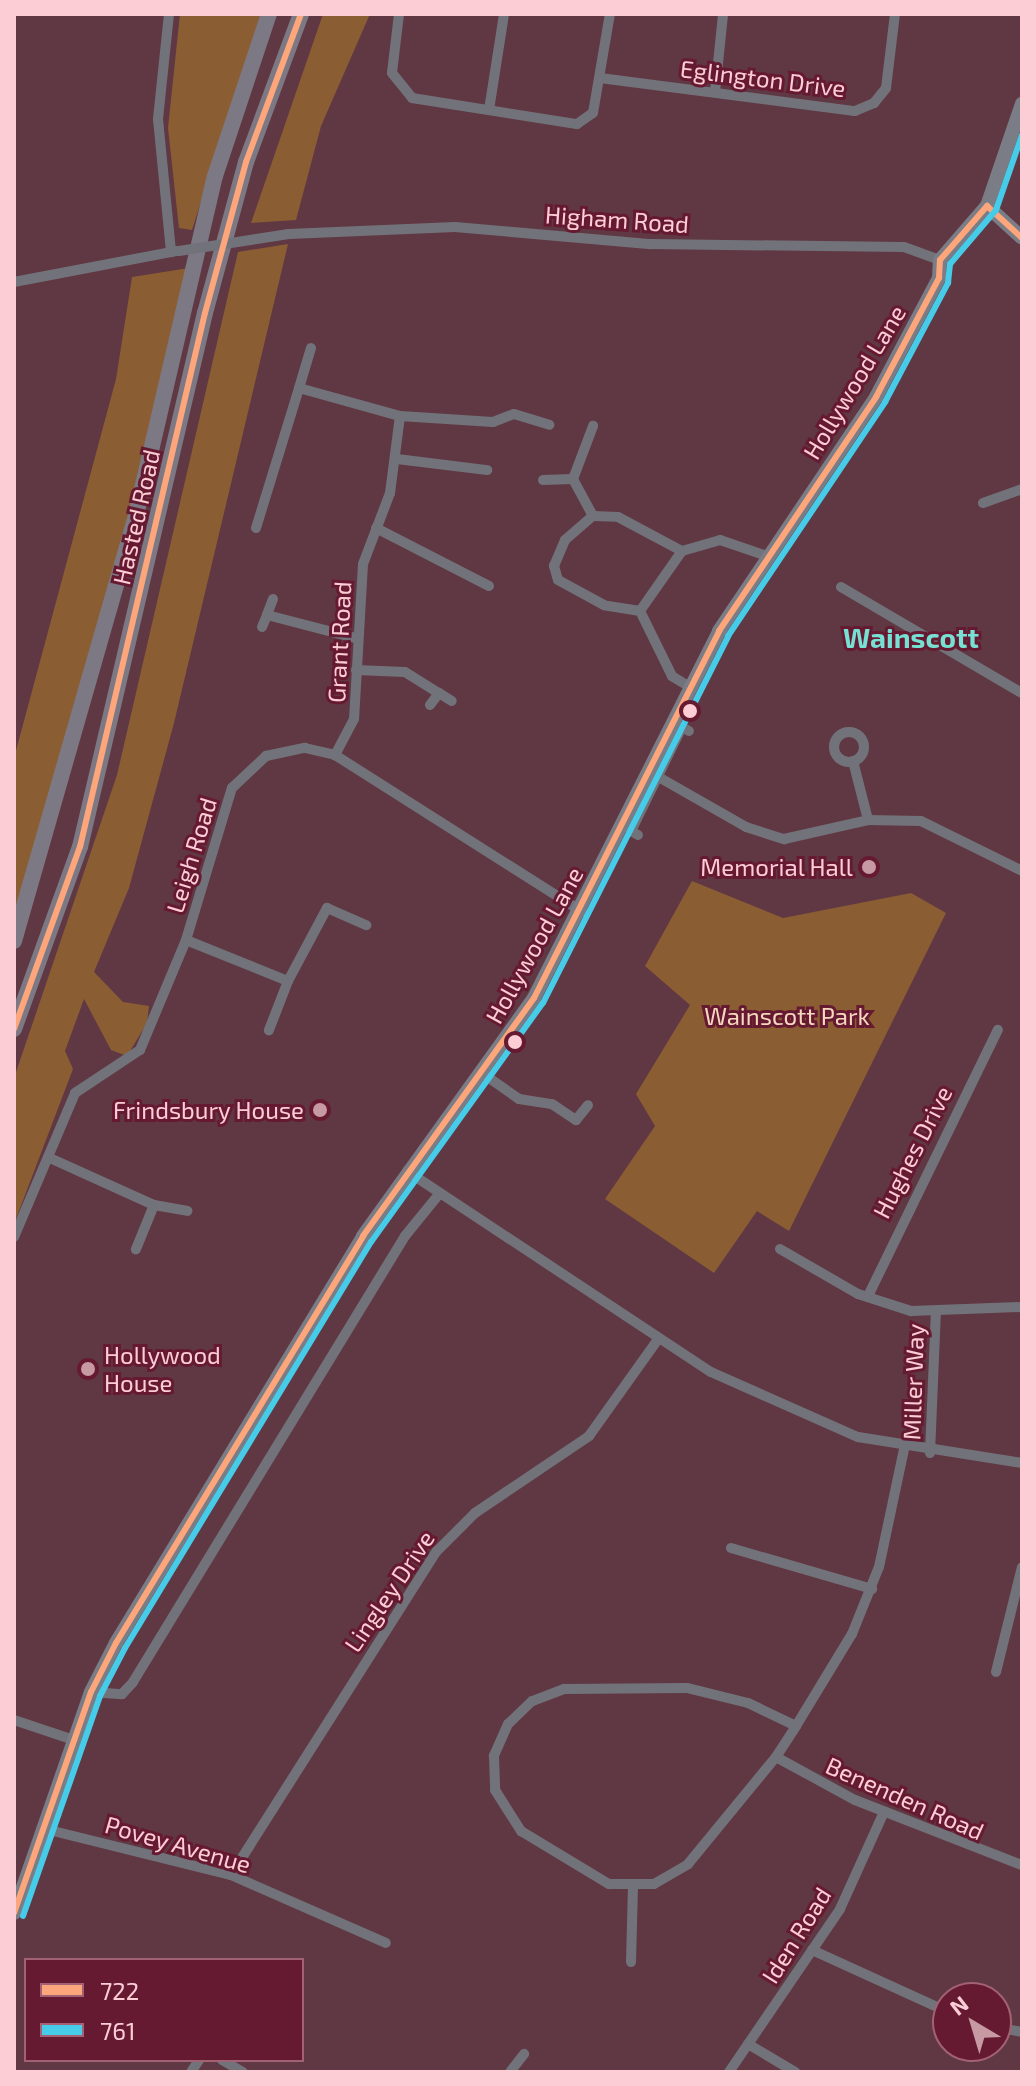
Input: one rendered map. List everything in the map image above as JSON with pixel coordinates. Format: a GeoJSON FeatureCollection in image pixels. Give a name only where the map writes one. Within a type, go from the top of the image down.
{"type":"FeatureCollection","features":[{"type":"Feature","properties":{"kind":"main road","name":"Hasted Road"},"geometry":{"type":"LineString","coordinates":[[14,941],[136,515],[215,176],[269,14]]}},
{"type":"Feature","properties":{"kind":"main road","name":"Hasted Road"},"geometry":{"type":"LineString","coordinates":[[14,1029],[80,847],[213,283],[246,162],[301,14]]}},
{"type":"Feature","properties":{"kind":"main road"},"geometry":{"type":"LineString","coordinates":[[1022,104],[987,206],[1022,238]]}},
{"type":"Feature","properties":{"kind":"main road","name":"Hollywood Lane"},"geometry":{"type":"LineString","coordinates":[[14,1913],[91,1692],[407,1171],[482,1073],[582,912],[653,774],[690,687],[890,372],[939,278],[940,260],[987,206]]}},
{"type":"Feature","properties":{"kind":"street"},"geometry":{"type":"LineString","coordinates":[[14,282],[175,251],[158,119],[169,14]]}},
{"type":"Feature","properties":{"kind":"street"},"geometry":{"type":"LineString","coordinates":[[399,14],[392,73],[412,98],[577,124],[593,113],[610,14]]}},
{"type":"Feature","properties":{"kind":"street"},"geometry":{"type":"LineString","coordinates":[[489,110],[504,14]]}},
{"type":"Feature","properties":{"kind":"street"},"geometry":{"type":"LineString","coordinates":[[715,92],[723,14]]}},
{"type":"Feature","properties":{"kind":"street","name":"Eglington Drive"},"geometry":{"type":"LineString","coordinates":[[600,78],[855,111],[874,103],[886,88],[895,14]]}},
{"type":"Feature","properties":{"kind":"street","name":"Higham Road"},"geometry":{"type":"LineString","coordinates":[[175,251],[289,234],[455,227],[651,244],[904,247],[940,260]]}},
{"type":"Feature","properties":{"kind":"street"},"geometry":{"type":"LineString","coordinates":[[256,528],[311,348]]}},
{"type":"Feature","properties":{"kind":"street"},"geometry":{"type":"LineString","coordinates":[[299,388],[400,416],[493,422],[514,414],[549,425]]}},
{"type":"Feature","properties":{"kind":"street","name":"Grant Road"},"geometry":{"type":"LineString","coordinates":[[335,755],[354,719],[356,638],[363,564],[397,459],[400,416]]}},
{"type":"Feature","properties":{"kind":"street"},"geometry":{"type":"LineString","coordinates":[[593,426],[573,479],[593,516]]}},
{"type":"Feature","properties":{"kind":"street"},"geometry":{"type":"LineString","coordinates":[[397,459],[487,470]]}},
{"type":"Feature","properties":{"kind":"street"},"geometry":{"type":"LineString","coordinates":[[543,480],[573,479]]}},
{"type":"Feature","properties":{"kind":"street"},"geometry":{"type":"LineString","coordinates":[[983,503],[1022,489]]}},
{"type":"Feature","properties":{"kind":"street"},"geometry":{"type":"LineString","coordinates":[[640,611],[604,605],[558,580],[558,552],[593,516],[618,517],[682,551]]}},
{"type":"Feature","properties":{"kind":"street"},"geometry":{"type":"LineString","coordinates":[[376,528],[489,586]]}},
{"type":"Feature","properties":{"kind":"street"},"geometry":{"type":"LineString","coordinates":[[640,611],[682,551],[720,540],[770,557]]}},
{"type":"Feature","properties":{"kind":"street"},"geometry":{"type":"LineString","coordinates":[[841,587],[1022,693]]}},
{"type":"Feature","properties":{"kind":"street"},"geometry":{"type":"LineString","coordinates":[[262,627],[273,599]]}},
{"type":"Feature","properties":{"kind":"street"},"geometry":{"type":"LineString","coordinates":[[640,611],[672,676],[690,687]]}},
{"type":"Feature","properties":{"kind":"street"},"geometry":{"type":"LineString","coordinates":[[267,615],[356,638]]}},
{"type":"Feature","properties":{"kind":"street"},"geometry":{"type":"LineString","coordinates":[[356,670],[405,672],[452,701]]}},
{"type":"Feature","properties":{"kind":"street"},"geometry":{"type":"LineString","coordinates":[[430,705],[439,693]]}},
{"type":"Feature","properties":{"kind":"street"},"geometry":{"type":"LineString","coordinates":[[638,835],[631,831],[653,774],[682,727],[689,731]]}},
{"type":"Feature","properties":{"kind":"street","name":"Leigh Road"},"geometry":{"type":"LineString","coordinates":[[14,1237],[52,1159],[75,1093],[140,1050],[186,940],[232,788],[266,756],[288,748],[335,755],[582,912]]}},
{"type":"Feature","properties":{"kind":"street"},"geometry":{"type":"LineString","coordinates":[[853,761],[868,820]]}},
{"type":"Feature","properties":{"kind":"street"},"geometry":{"type":"LineString","coordinates":[[653,774],[746,827],[784,839],[868,820],[940,825],[1022,871]]}},
{"type":"Feature","properties":{"kind":"street"},"geometry":{"type":"LineString","coordinates":[[269,1030],[288,981],[327,908],[366,925]]}},
{"type":"Feature","properties":{"kind":"street"},"geometry":{"type":"LineString","coordinates":[[186,940],[288,981]]}},
{"type":"Feature","properties":{"kind":"street","name":"Hughes Drive"},"geometry":{"type":"LineString","coordinates":[[869,1294],[998,1030]]}},
{"type":"Feature","properties":{"kind":"street"},"geometry":{"type":"LineString","coordinates":[[482,1073],[519,1099],[552,1104],[576,1120],[588,1105]]}},
{"type":"Feature","properties":{"kind":"street"},"geometry":{"type":"LineString","coordinates":[[52,1159],[154,1205],[187,1211]]}},
{"type":"Feature","properties":{"kind":"street"},"geometry":{"type":"LineString","coordinates":[[407,1171],[659,1338],[777,1403],[904,1449],[1022,1463]]}},
{"type":"Feature","properties":{"kind":"street"},"geometry":{"type":"LineString","coordinates":[[91,1692],[122,1694],[133,1682],[405,1236],[440,1193]]}},
{"type":"Feature","properties":{"kind":"street"},"geometry":{"type":"LineString","coordinates":[[136,1249],[154,1205]]}},
{"type":"Feature","properties":{"kind":"street","name":"Miller Way"},"geometry":{"type":"LineString","coordinates":[[780,1249],[869,1294],[911,1311],[1022,1307]]}},
{"type":"Feature","properties":{"kind":"street","name":"Miller Way"},"geometry":{"type":"LineString","coordinates":[[930,1453],[936,1312]]}},
{"type":"Feature","properties":{"kind":"street","name":"Lingley Drive"},"geometry":{"type":"LineString","coordinates":[[231,1875],[437,1551],[475,1513],[589,1436],[659,1338]]}},
{"type":"Feature","properties":{"kind":"street"},"geometry":{"type":"LineString","coordinates":[[796,1726],[748,1703],[687,1688],[564,1689],[523,1707],[494,1756],[503,1811],[521,1831],[598,1880],[633,1887],[688,1864],[776,1757],[796,1726],[872,1589],[904,1449]]}},
{"type":"Feature","properties":{"kind":"street"},"geometry":{"type":"LineString","coordinates":[[731,1548],[872,1589]]}},
{"type":"Feature","properties":{"kind":"street"},"geometry":{"type":"LineString","coordinates":[[996,1672],[1022,1567]]}},
{"type":"Feature","properties":{"kind":"street"},"geometry":{"type":"LineString","coordinates":[[14,1720],[74,1740]]}},
{"type":"Feature","properties":{"kind":"street","name":"Benenden Road"},"geometry":{"type":"LineString","coordinates":[[776,1757],[884,1812],[1022,1865]]}},
{"type":"Feature","properties":{"kind":"street","name":"Iden Road"},"geometry":{"type":"LineString","coordinates":[[729,2072],[812,1950],[884,1812]]}},
{"type":"Feature","properties":{"kind":"street","name":"Povey Avenue"},"geometry":{"type":"LineString","coordinates":[[45,1829],[231,1875],[386,1943]]}},
{"type":"Feature","properties":{"kind":"street"},"geometry":{"type":"LineString","coordinates":[[631,1962],[633,1887]]}},
{"type":"Feature","properties":{"kind":"street"},"geometry":{"type":"LineString","coordinates":[[812,1950],[932,2005]]}},
{"type":"Feature","properties":{"kind":"street"},"geometry":{"type":"LineString","coordinates":[[748,2044],[795,2072]]}},
{"type":"Feature","properties":{"kind":"street"},"geometry":{"type":"LineString","coordinates":[[510,2072],[524,2054]]}},
{"type":"Feature","properties":{"kind":"street"},"geometry":{"type":"LineString","coordinates":[[226,2062],[243,2072]]}},
{"type":"Feature","properties":{"kind":"green space"},"geometry":{"type":"Polygon","coordinates":[[[180,14],[261,14],[192,230],[179,228],[168,128],[180,14]]]}},
{"type":"Feature","properties":{"kind":"green space"},"geometry":{"type":"Polygon","coordinates":[[[323,14],[370,14],[321,126],[296,220],[251,223],[323,14]]]}},
{"type":"Feature","properties":{"kind":"green space"},"geometry":{"type":"Polygon","coordinates":[[[288,244],[174,723],[129,888],[94,972],[123,1002],[149,1006],[147,1023],[127,1056],[111,1050],[84,999],[65,1051],[73,1069],[14,1224],[14,1078],[117,775],[238,252],[288,244]]]}},
{"type":"Feature","properties":{"kind":"green space"},"geometry":{"type":"Polygon","coordinates":[[[189,268],[111,589],[14,922],[14,758],[116,379],[132,277],[189,268]]]}},
{"type":"Feature","properties":{"kind":"green space","name":"Wainscott Park"},"geometry":{"type":"Polygon","coordinates":[[[692,881],[783,918],[911,893],[946,913],[789,1231],[757,1211],[714,1273],[605,1199],[655,1126],[636,1094],[690,1005],[645,966],[692,881]]]}},
{"type":"Feature","properties":{"kind":"transit line","name":"722"},"geometry":{"type":"LineString","coordinates":[[14,1029],[80,847],[205,313],[246,162],[301,14]]}},
{"type":"Feature","properties":{"kind":"transit line","name":"761"},"geometry":{"type":"LineString","coordinates":[[23,1916],[100,1696],[125,1648],[371,1242],[543,1003],[728,636],[885,402],[948,283],[950,264],[996,210],[1022,135]]}},
{"type":"Feature","properties":{"kind":"transit line","name":"722"},"geometry":{"type":"LineString","coordinates":[[14,1913],[91,1692],[116,1643],[363,1236],[534,998],[719,631],[876,397],[939,278],[940,260],[987,206],[1022,238]]}},
{"type":"Feature","properties":{"kind":"place","name":"Memorial Hall"},"geometry":{"type":"Point","coordinates":[869,867]}},
{"type":"Feature","properties":{"kind":"place","name":"Frindsbury House"},"geometry":{"type":"Point","coordinates":[320,1110]}},
{"type":"Feature","properties":{"kind":"place","name":"Hollywood House"},"geometry":{"type":"Point","coordinates":[88,1369]}},
{"type":"Feature","properties":{"kind":"district","name":"Wainscott"},"geometry":{"type":"Point","coordinates":[911,637]}}]}
